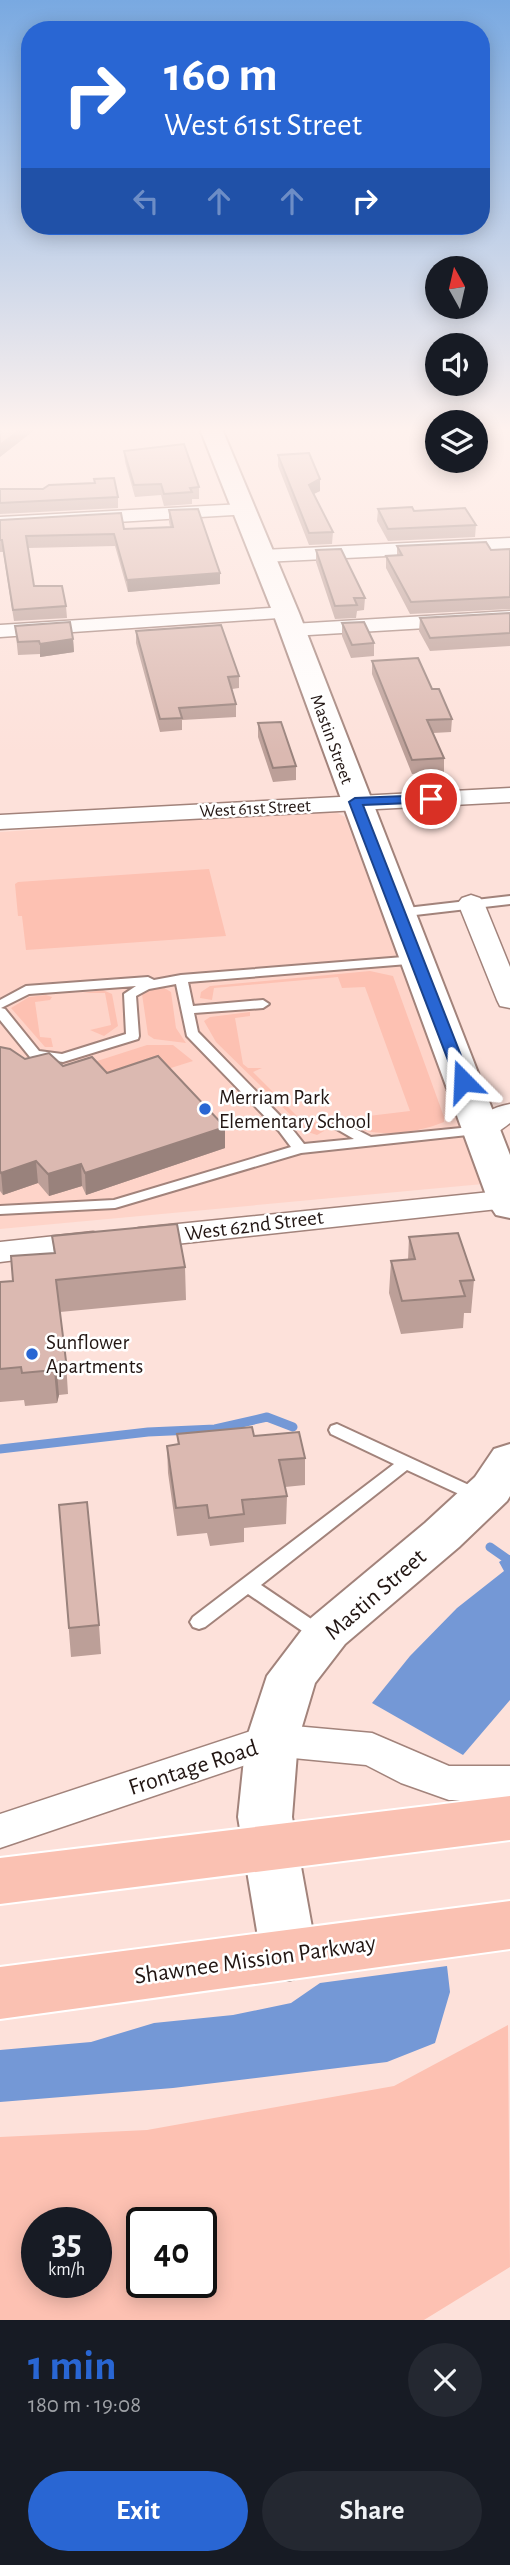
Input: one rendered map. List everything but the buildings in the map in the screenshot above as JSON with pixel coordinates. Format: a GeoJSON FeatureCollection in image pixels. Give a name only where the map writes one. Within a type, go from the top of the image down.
{"type":"FeatureCollection","features":[{"type":"Feature","properties":{"kind":"highway"},"geometry":{"type":"LineString","coordinates":[[0,1881],[510,1818]]}},
{"type":"Feature","properties":{"kind":"highway","name":"Shawnee Mission Parkway"},"geometry":{"type":"LineString","coordinates":[[0,1993],[510,1925]]}},
{"type":"Feature","properties":{"kind":"street","name":"Mastin Street"},"geometry":{"type":"LineString","coordinates":[[255,537],[416,960],[501,1127],[507,1193]]}},
{"type":"Feature","properties":{"kind":"street"},"geometry":{"type":"LineString","coordinates":[[263,556],[510,544]]}},
{"type":"Feature","properties":{"kind":"street"},"geometry":{"type":"LineString","coordinates":[[0,631],[510,617]]}},
{"type":"Feature","properties":{"kind":"street","name":"West 61st Street"},"geometry":{"type":"LineString","coordinates":[[0,822],[510,795]]}},
{"type":"Feature","properties":{"kind":"street"},"geometry":{"type":"LineString","coordinates":[[471,903],[510,1000]]}},
{"type":"Feature","properties":{"kind":"street","name":"West 62nd Street"},"geometry":{"type":"LineString","coordinates":[[0,1252],[507,1193]]}},
{"type":"Feature","properties":{"kind":"street","name":"Mastin Street"},"geometry":{"type":"LineString","coordinates":[[289,1955],[265,1817],[272,1741],[292,1676],[324,1637],[481,1497],[510,1460]]}},
{"type":"Feature","properties":{"kind":"street","name":"Frontage Road"},"geometry":{"type":"LineString","coordinates":[[0,1831],[272,1741],[372,1749],[415,1772],[449,1783],[510,1783]]}},
{"type":"Feature","properties":{"kind":"lane"},"geometry":{"type":"LineString","coordinates":[[398,914],[510,900]]}},
{"type":"Feature","properties":{"kind":"lane"},"geometry":{"type":"LineString","coordinates":[[0,1006],[26,990],[416,960]]}},
{"type":"Feature","properties":{"kind":"lane"},"geometry":{"type":"LineString","coordinates":[[181,979],[192,1033],[284,1128],[300,1149]]}},
{"type":"Feature","properties":{"kind":"lane"},"geometry":{"type":"LineString","coordinates":[[0,1012],[35,1054],[64,1058],[133,1036],[130,994],[145,986],[181,979]]}},
{"type":"Feature","properties":{"kind":"lane"},"geometry":{"type":"LineString","coordinates":[[188,1010],[264,1004]]}},
{"type":"Feature","properties":{"kind":"lane"},"geometry":{"type":"LineString","coordinates":[[340,1125],[369,1141]]}},
{"type":"Feature","properties":{"kind":"lane"},"geometry":{"type":"LineString","coordinates":[[0,1210],[115,1204],[300,1149],[501,1127]]}},
{"type":"Feature","properties":{"kind":"lane"},"geometry":{"type":"LineString","coordinates":[[337,1430],[481,1497]]}},
{"type":"Feature","properties":{"kind":"lane"},"geometry":{"type":"LineString","coordinates":[[199,1622],[406,1464]]}},
{"type":"Feature","properties":{"kind":"lane"},"geometry":{"type":"LineString","coordinates":[[248,1585],[324,1637]]}},
{"type":"Feature","properties":{"kind":"shaded area"},"geometry":{"type":"Polygon","coordinates":[[[334,811],[345,817],[483,1184],[0,1229],[0,832],[334,811]]]}},
{"type":"Feature","properties":{"kind":"shaded area"},"geometry":{"type":"Polygon","coordinates":[[[209,869],[226,936],[26,950],[22,916],[18,916],[15,884],[18,882],[209,869]]]}},
{"type":"Feature","properties":{"kind":"shaded area"},"geometry":{"type":"Polygon","coordinates":[[[370,971],[393,976],[444,1122],[401,1133],[378,1133],[358,1128],[355,1121],[360,1117],[410,1111],[365,987],[342,988],[338,977],[214,988],[212,1000],[200,998],[201,992],[210,986],[370,971]]]}},
{"type":"Feature","properties":{"kind":"shaded area"},"geometry":{"type":"Polygon","coordinates":[[[161,986],[171,992],[176,1028],[186,1043],[154,1039],[148,1035],[142,994],[148,989],[161,986]]]}},
{"type":"Feature","properties":{"kind":"shaded area"},"geometry":{"type":"Polygon","coordinates":[[[103,990],[112,994],[118,1026],[104,1036],[90,1030],[111,1025],[105,993],[83,993],[103,990]]]}},
{"type":"Feature","properties":{"kind":"shaded area"},"geometry":{"type":"Polygon","coordinates":[[[29,997],[52,997],[50,1000],[35,1002],[40,1037],[51,1038],[53,1047],[45,1047],[11,1008],[29,997]]]}},
{"type":"Feature","properties":{"kind":"shaded area"},"geometry":{"type":"Polygon","coordinates":[[[250,1012],[250,1016],[235,1018],[243,1064],[248,1068],[262,1068],[253,1072],[304,1123],[325,1122],[324,1131],[317,1135],[308,1132],[216,1042],[204,1021],[210,1017],[250,1012]]]}},
{"type":"Feature","properties":{"kind":"shaded area"},"geometry":{"type":"Polygon","coordinates":[[[147,1045],[173,1045],[193,1061],[114,1086],[91,1063],[147,1045]]]}},
{"type":"Feature","properties":{"kind":"shaded area"},"geometry":{"type":"Polygon","coordinates":[[[508,2025],[510,2267],[424,2320],[0,2320],[0,2137],[147,2130],[394,2086],[508,2025]]]}},
{"type":"Feature","properties":{"kind":"water"},"geometry":{"type":"Polygon","coordinates":[[[510,1555],[510,1700],[463,1755],[372,1703],[410,1656],[457,1608],[504,1571],[499,1562],[510,1555]]]}},
{"type":"Feature","properties":{"kind":"water"},"geometry":{"type":"Polygon","coordinates":[[[447,1966],[450,1992],[435,2043],[387,2062],[173,2088],[0,2102],[0,2050],[91,2042],[154,2023],[233,2015],[291,2003],[320,1983],[447,1966]]]}},
{"type":"Feature","properties":{"kind":"waterway"},"geometry":{"type":"LineString","coordinates":[[0,1449],[148,1432],[215,1429],[267,1417],[293,1427]]}},
{"type":"Feature","properties":{"kind":"waterway"},"geometry":{"type":"LineString","coordinates":[[490,1547],[510,1561]]}},
{"type":"Feature","properties":{"kind":"place","name":"Merriam Park Elementary School"},"geometry":{"type":"Point","coordinates":[205,1109]}},
{"type":"Feature","properties":{"kind":"place","name":"Sunflower Apartments"},"geometry":{"type":"Point","coordinates":[32,1354]}},
{"type":"Feature","properties":{"kind":"route"},"geometry":{"type":"LineString","coordinates":[[431,799],[355,802],[463,1081]]}}]}
